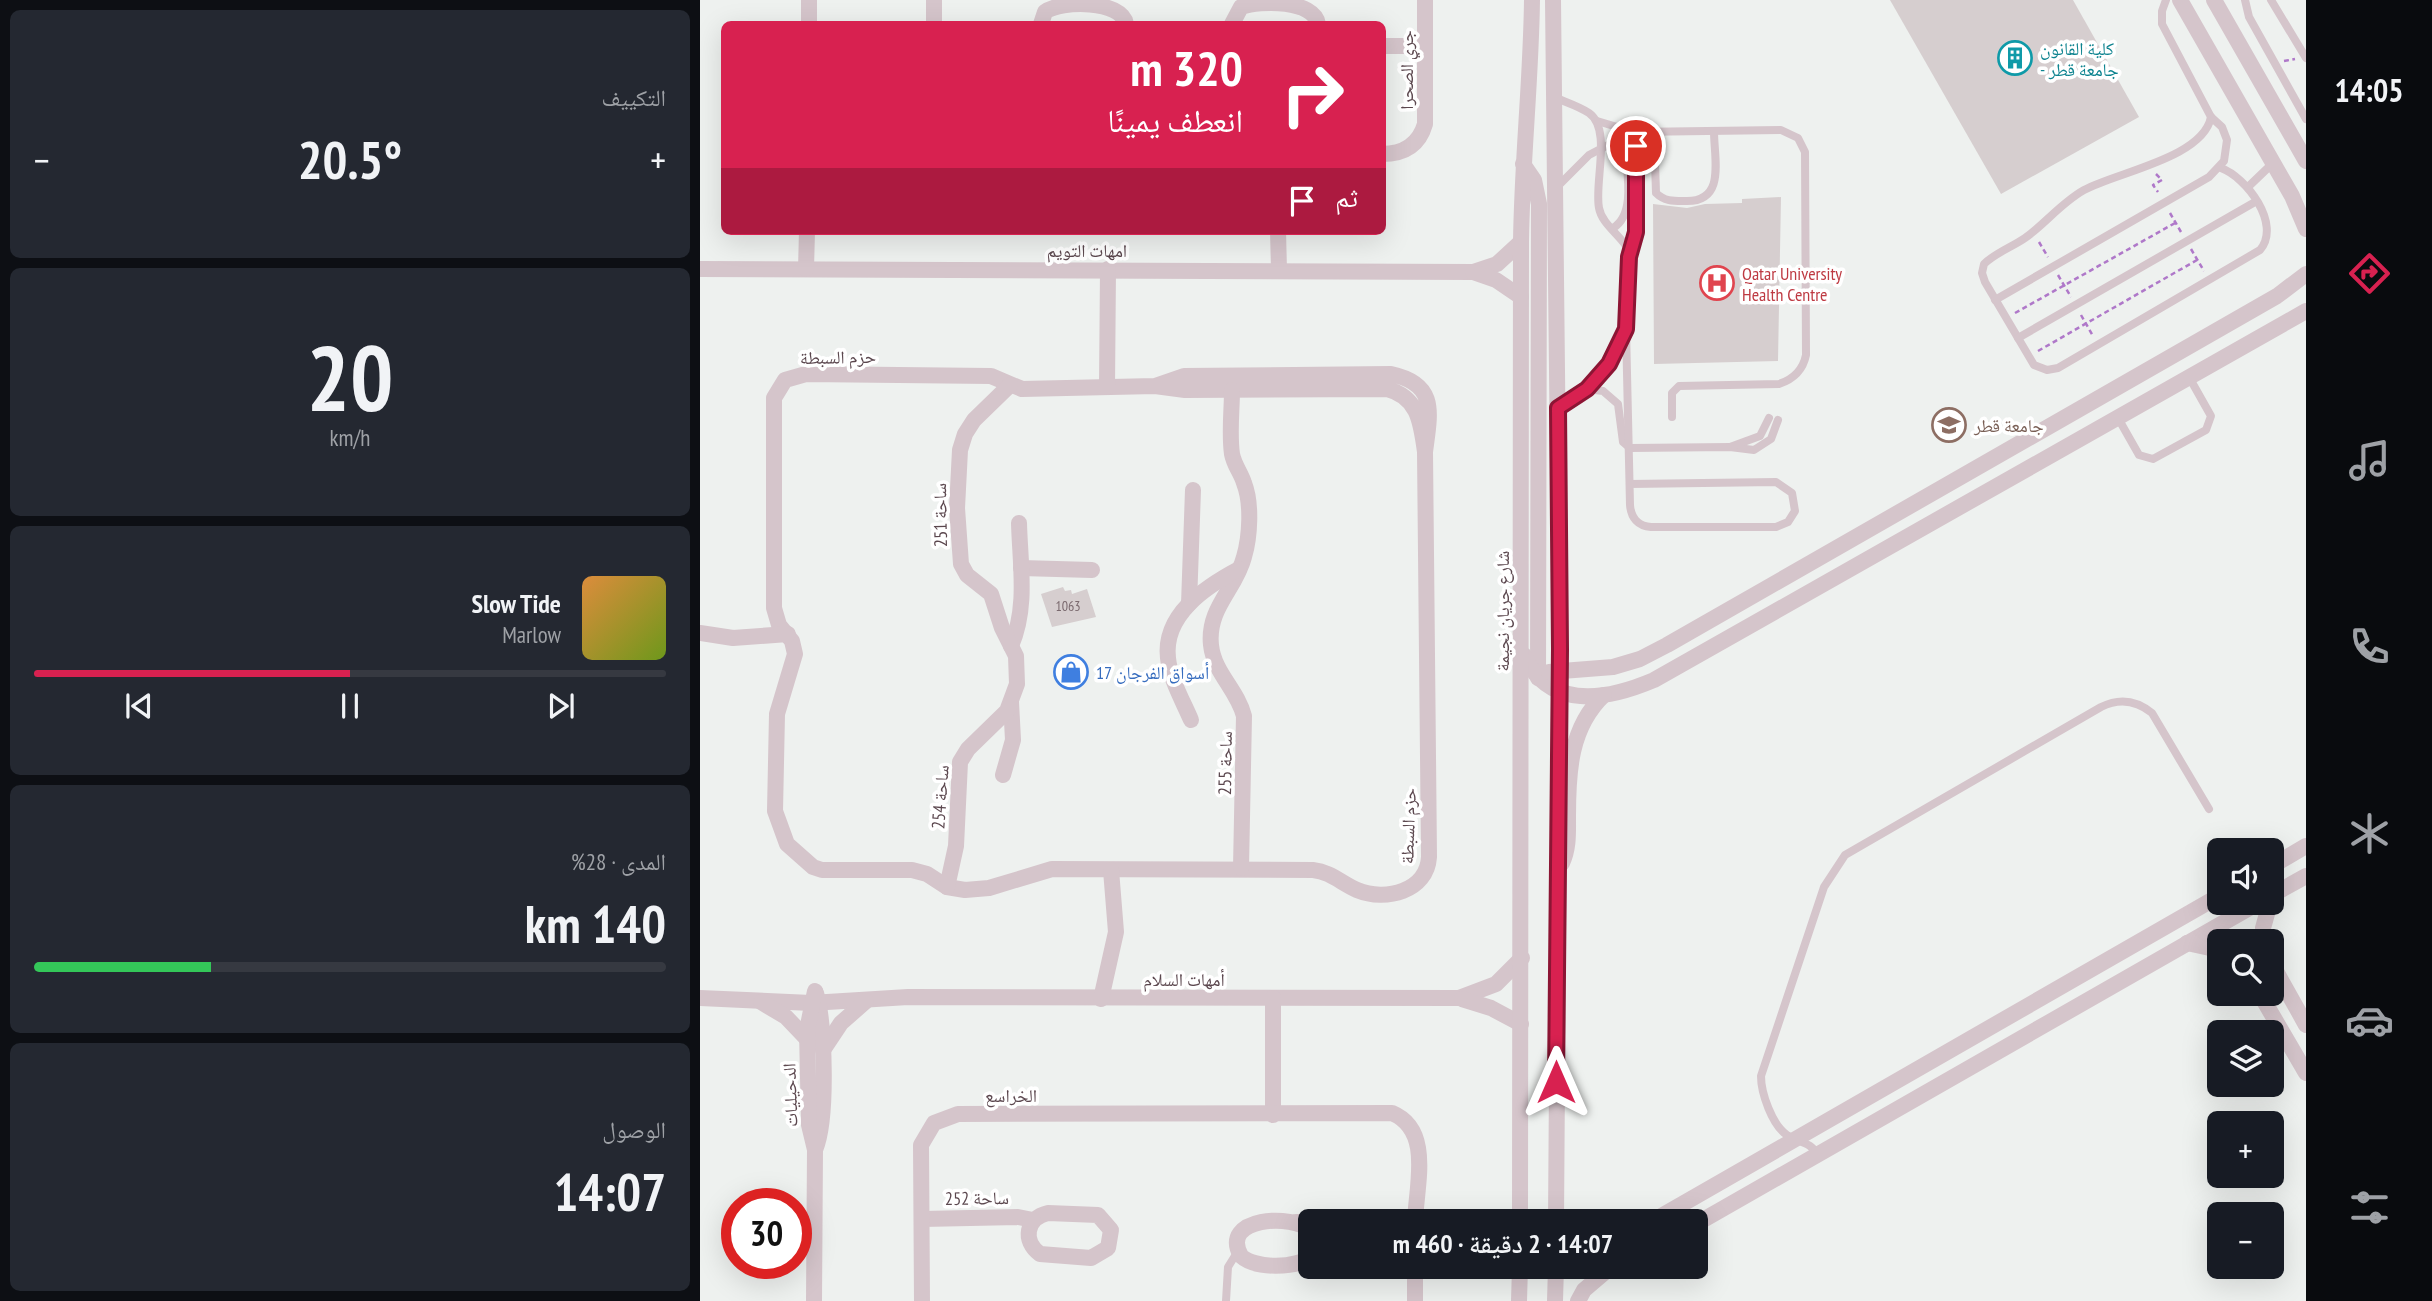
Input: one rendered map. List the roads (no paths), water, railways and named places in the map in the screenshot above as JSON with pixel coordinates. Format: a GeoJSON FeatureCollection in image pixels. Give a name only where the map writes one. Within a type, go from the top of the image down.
{"type":"FeatureCollection","features":[{"type":"Feature","properties":{"kind":"street"},"geometry":{"type":"LineString","coordinates":[[809,0],[809,21]]}},
{"type":"Feature","properties":{"kind":"street"},"geometry":{"type":"LineString","coordinates":[[934,0],[934,21]]}},
{"type":"Feature","properties":{"kind":"street","name":"جري الصحرا"},"geometry":{"type":"LineString","coordinates":[[1386,153],[1408,148],[1423,131],[1425,0]]}},
{"type":"Feature","properties":{"kind":"street","name":"شارع جريان نجيمة"},"geometry":{"type":"LineString","coordinates":[[1520,1209],[1521,242],[1523,164],[1531,85],[1532,0]]}},
{"type":"Feature","properties":{"kind":"street"},"geometry":{"type":"LineString","coordinates":[[1553,0],[1559,669],[1556,1209]]}},
{"type":"Feature","properties":{"kind":"street"},"geometry":{"type":"LineString","coordinates":[[2180,0],[2273,163],[2306,229]]}},
{"type":"Feature","properties":{"kind":"street"},"geometry":{"type":"LineString","coordinates":[[2214,0],[2306,161]]}},
{"type":"Feature","properties":{"kind":"street"},"geometry":{"type":"LineString","coordinates":[[1233,21],[1236,12],[1246,2],[1302,4],[1312,10],[1317,21]]}},
{"type":"Feature","properties":{"kind":"street"},"geometry":{"type":"LineString","coordinates":[[1042,21],[1045,12],[1056,4],[1105,3],[1118,3],[1125,21]]}},
{"type":"Feature","properties":{"kind":"street"},"geometry":{"type":"LineString","coordinates":[[1386,46],[1425,46]]}},
{"type":"Feature","properties":{"kind":"street"},"geometry":{"type":"LineString","coordinates":[[1523,164],[1534,180],[1539,204],[1538,678]]}},
{"type":"Feature","properties":{"kind":"street"},"geometry":{"type":"LineString","coordinates":[[806,269],[807,235]]}},
{"type":"Feature","properties":{"kind":"street"},"geometry":{"type":"LineString","coordinates":[[1278,235],[1279,270]]}},
{"type":"Feature","properties":{"kind":"street","name":"امهات التويم"},"geometry":{"type":"LineString","coordinates":[[1473,272],[1497,264],[1521,242]]}},
{"type":"Feature","properties":{"kind":"street","name":"امهات التويم"},"geometry":{"type":"LineString","coordinates":[[700,269],[1473,272],[1496,279],[1521,297]]}},
{"type":"Feature","properties":{"kind":"street"},"geometry":{"type":"LineString","coordinates":[[1107,387],[1108,269]]}},
{"type":"Feature","properties":{"kind":"street"},"geometry":{"type":"LineString","coordinates":[[1521,702],[1538,678],[1559,669],[1613,667],[1640,659],[2193,345],[2277,296],[2306,274]]}},
{"type":"Feature","properties":{"kind":"street"},"geometry":{"type":"LineString","coordinates":[[1521,649],[1538,678],[1559,692],[1604,695],[1654,680],[2306,311]]}},
{"type":"Feature","properties":{"kind":"street"},"geometry":{"type":"LineString","coordinates":[[2193,345],[2207,366]]}},
{"type":"Feature","properties":{"kind":"street","name":"حزم السبطة"},"geometry":{"type":"LineString","coordinates":[[1156,386],[1184,376],[1261,382],[1317,382],[1378,388],[1399,384],[1419,386],[1429,404],[1425,452],[1429,774],[1427,872],[1418,884],[1405,891],[1374,893],[1356,890],[1323,871],[1241,868],[1052,869],[989,888],[965,890],[947,887],[927,874],[912,870],[822,870],[803,861],[787,844],[778,822],[775,799],[777,713],[795,661],[794,649],[788,634],[779,625],[774,608],[774,398],[780,386],[791,377],[806,374],[991,376],[1022,389],[1156,386],[1185,390],[1232,390],[1261,382]]}},
{"type":"Feature","properties":{"kind":"street","name":"ساحة 251"},"geometry":{"type":"LineString","coordinates":[[1010,385],[974,420],[965,434],[960,450],[957,508],[961,564],[967,575],[991,594],[1011,646]]}},
{"type":"Feature","properties":{"kind":"street"},"geometry":{"type":"LineString","coordinates":[[1191,720],[1168,657],[1173,625],[1189,604],[1241,568],[1247,544],[1247,498],[1232,454],[1232,390]]}},
{"type":"Feature","properties":{"kind":"street"},"geometry":{"type":"LineString","coordinates":[[1189,604],[1193,490]]}},
{"type":"Feature","properties":{"kind":"street"},"geometry":{"type":"LineString","coordinates":[[1011,646],[1021,615],[1019,523]]}},
{"type":"Feature","properties":{"kind":"street"},"geometry":{"type":"LineString","coordinates":[[1803,565],[1815,587]]}},
{"type":"Feature","properties":{"kind":"street"},"geometry":{"type":"LineString","coordinates":[[1020,568],[1092,569]]}},
{"type":"Feature","properties":{"kind":"street","name":"ساحة 255"},"geometry":{"type":"LineString","coordinates":[[1241,568],[1217,607],[1211,626],[1211,646],[1216,666],[1238,698],[1244,716],[1241,868]]}},
{"type":"Feature","properties":{"kind":"street"},"geometry":{"type":"LineString","coordinates":[[700,633],[733,638],[788,634]]}},
{"type":"Feature","properties":{"kind":"street","name":"ساحة 254"},"geometry":{"type":"LineString","coordinates":[[947,887],[956,846],[960,762],[968,749],[1001,718],[1011,702],[1018,675],[1016,656],[1011,646]]}},
{"type":"Feature","properties":{"kind":"street"},"geometry":{"type":"LineString","coordinates":[[1557,871],[1568,848],[1571,757],[1587,716],[1604,695]]}},
{"type":"Feature","properties":{"kind":"street"},"geometry":{"type":"LineString","coordinates":[[1003,775],[1013,740],[1011,702]]}},
{"type":"Feature","properties":{"kind":"street"},"geometry":{"type":"LineString","coordinates":[[2284,859],[2306,846]]}},
{"type":"Feature","properties":{"kind":"street"},"geometry":{"type":"LineString","coordinates":[[1101,999],[1116,932],[1111,870]]}},
{"type":"Feature","properties":{"kind":"street"},"geometry":{"type":"LineString","coordinates":[[2284,890],[2306,876]]}},
{"type":"Feature","properties":{"kind":"street"},"geometry":{"type":"LineString","coordinates":[[1673,1209],[2207,903]]}},
{"type":"Feature","properties":{"kind":"street"},"geometry":{"type":"LineString","coordinates":[[1708,1217],[2239,915]]}},
{"type":"Feature","properties":{"kind":"street"},"geometry":{"type":"LineString","coordinates":[[2187,943],[2207,947]]}},
{"type":"Feature","properties":{"kind":"street","name":"أمهات السلام"},"geometry":{"type":"LineString","coordinates":[[1459,998],[1496,984],[1522,958]]}},
{"type":"Feature","properties":{"kind":"street"},"geometry":{"type":"LineString","coordinates":[[2284,986],[2306,1025]]}},
{"type":"Feature","properties":{"kind":"street","name":"أمهات السلام"},"geometry":{"type":"LineString","coordinates":[[721,999],[750,992],[866,1001],[908,997],[1459,998],[1491,1008],[1521,1024]]}},
{"type":"Feature","properties":{"kind":"street","name":"أمهات السلام"},"geometry":{"type":"LineString","coordinates":[[700,998],[759,1001],[815,999],[877,992],[908,997]]}},
{"type":"Feature","properties":{"kind":"street"},"geometry":{"type":"LineString","coordinates":[[1273,998],[1273,1115]]}},
{"type":"Feature","properties":{"kind":"street","name":"الدحيليات"},"geometry":{"type":"LineString","coordinates":[[814,1301],[815,1150],[809,1125],[807,1039],[815,999]]}},
{"type":"Feature","properties":{"kind":"street","name":"الدحيليات"},"geometry":{"type":"LineString","coordinates":[[815,999],[822,1052],[822,1125],[815,1150]]}},
{"type":"Feature","properties":{"kind":"street","name":"الدحيليات"},"geometry":{"type":"LineString","coordinates":[[759,1001],[786,1017],[807,1039]]}},
{"type":"Feature","properties":{"kind":"street","name":"الدحيليات"},"geometry":{"type":"LineString","coordinates":[[822,1052],[841,1023],[866,1001]]}},
{"type":"Feature","properties":{"kind":"street"},"geometry":{"type":"LineString","coordinates":[[2267,1006],[2306,1073]]}},
{"type":"Feature","properties":{"kind":"street"},"geometry":{"type":"LineString","coordinates":[[1999,1023],[2011,1044]]}},
{"type":"Feature","properties":{"kind":"street","name":"الخراسع"},"geometry":{"type":"LineString","coordinates":[[922,1301],[921,1144],[934,1124],[949,1115],[1350,1115],[1382,1112],[1408,1122],[1419,1146],[1415,1209]]}},
{"type":"Feature","properties":{"kind":"street","name":"ساحة 252"},"geometry":{"type":"LineString","coordinates":[[922,1219],[1018,1217],[1033,1220],[1048,1213],[1098,1215],[1108,1224],[1110,1242],[1103,1253],[1091,1258],[1046,1256],[1036,1251],[1029,1242],[1029,1230],[1033,1220]]}},
{"type":"Feature","properties":{"kind":"street"},"geometry":{"type":"LineString","coordinates":[[1298,1226],[1250,1224],[1238,1235],[1238,1251],[1245,1260],[1255,1264],[1298,1263]]}},
{"type":"Feature","properties":{"kind":"street"},"geometry":{"type":"LineString","coordinates":[[1415,1279],[1415,1301]]}},
{"type":"Feature","properties":{"kind":"street"},"geometry":{"type":"LineString","coordinates":[[1519,1301],[1520,1279]]}},
{"type":"Feature","properties":{"kind":"street"},"geometry":{"type":"LineString","coordinates":[[1555,1301],[1556,1279]]}},
{"type":"Feature","properties":{"kind":"street"},"geometry":{"type":"LineString","coordinates":[[1578,1301],[1584,1290],[1597,1279]]}},
{"type":"Feature","properties":{"kind":"lane"},"geometry":{"type":"LineString","coordinates":[[1995,300],[2221,168],[2227,154],[2227,140],[2222,127],[2211,117],[2162,24],[2162,10],[2166,0]]}},
{"type":"Feature","properties":{"kind":"lane"},"geometry":{"type":"LineString","coordinates":[[2245,0],[2249,17],[2306,119]]}},
{"type":"Feature","properties":{"kind":"lane"},"geometry":{"type":"LineString","coordinates":[[2271,0],[2306,58]]}},
{"type":"Feature","properties":{"kind":"lane"},"geometry":{"type":"LineString","coordinates":[[1554,97],[1587,112],[1597,121],[1634,132],[1781,130],[1793,134],[1803,145],[1806,160],[1806,355],[1797,374],[1779,384],[1679,386],[1672,393],[1672,417]]}},
{"type":"Feature","properties":{"kind":"lane"},"geometry":{"type":"LineString","coordinates":[[2211,117],[2200,138],[2143,168],[2110,178],[2082,191],[2035,229],[1984,264],[1983,278],[2038,368],[2053,370],[2263,246],[2268,226],[2248,187],[2236,175],[2221,168]]}},
{"type":"Feature","properties":{"kind":"lane"},"geometry":{"type":"LineString","coordinates":[[1597,121],[1600,148],[1598,206],[1603,218],[1630,252]]}},
{"type":"Feature","properties":{"kind":"lane"},"geometry":{"type":"LineString","coordinates":[[1654,131],[1656,193],[1667,200],[1698,201],[1710,195],[1714,187],[1714,131]]}},
{"type":"Feature","properties":{"kind":"lane"},"geometry":{"type":"LineString","coordinates":[[1556,187],[1600,148],[1634,132]]}},
{"type":"Feature","properties":{"kind":"lane"},"geometry":{"type":"LineString","coordinates":[[1625,145],[1635,238],[1630,252],[1626,329],[1630,511],[1636,521],[1646,527],[1776,527],[1788,522],[1795,511],[1792,492],[1776,482],[1630,484]]}},
{"type":"Feature","properties":{"kind":"lane"},"geometry":{"type":"LineString","coordinates":[[1613,228],[1622,221],[1631,205],[1636,146]]}},
{"type":"Feature","properties":{"kind":"lane"},"geometry":{"type":"LineString","coordinates":[[2248,187],[2273,163]]}},
{"type":"Feature","properties":{"kind":"lane"},"geometry":{"type":"LineString","coordinates":[[2018,338],[2255,202]]}},
{"type":"Feature","properties":{"kind":"lane"},"geometry":{"type":"LineString","coordinates":[[1558,408],[1587,389],[1614,357],[1626,329]]}},
{"type":"Feature","properties":{"kind":"lane"},"geometry":{"type":"LineString","coordinates":[[2119,418],[2136,451],[2143,458],[2158,458],[2206,430],[2211,421],[2210,412],[2189,377]]}},
{"type":"Feature","properties":{"kind":"lane"},"geometry":{"type":"LineString","coordinates":[[1587,389],[1603,391],[1615,398],[1621,410],[1623,442],[1630,448],[1730,447],[1760,436],[1774,419]]}},
{"type":"Feature","properties":{"kind":"lane"},"geometry":{"type":"LineString","coordinates":[[1818,1155],[1811,1145],[1794,1139],[1780,1129],[1763,1092],[1761,1076],[1824,887],[1845,855],[2101,707],[2118,701],[2136,703],[2151,713],[2208,809]]}},
{"type":"Feature","properties":{"kind":"lane"},"geometry":{"type":"LineString","coordinates":[[1226,1301],[1228,1267],[1238,1251]]}},
{"type":"Feature","properties":{"kind":"place","name":"كلية القانون - جامعة قطر"},"geometry":{"type":"Point","coordinates":[2015,58]}},
{"type":"Feature","properties":{"kind":"place","name":"Qatar University Health Centre"},"geometry":{"type":"Point","coordinates":[1717,283]}},
{"type":"Feature","properties":{"kind":"place","name":"جامعة قطر"},"geometry":{"type":"Point","coordinates":[1949,425]}},
{"type":"Feature","properties":{"kind":"place","name":"أسواق الفرجان 17"},"geometry":{"type":"Point","coordinates":[1071,672]}}]}
